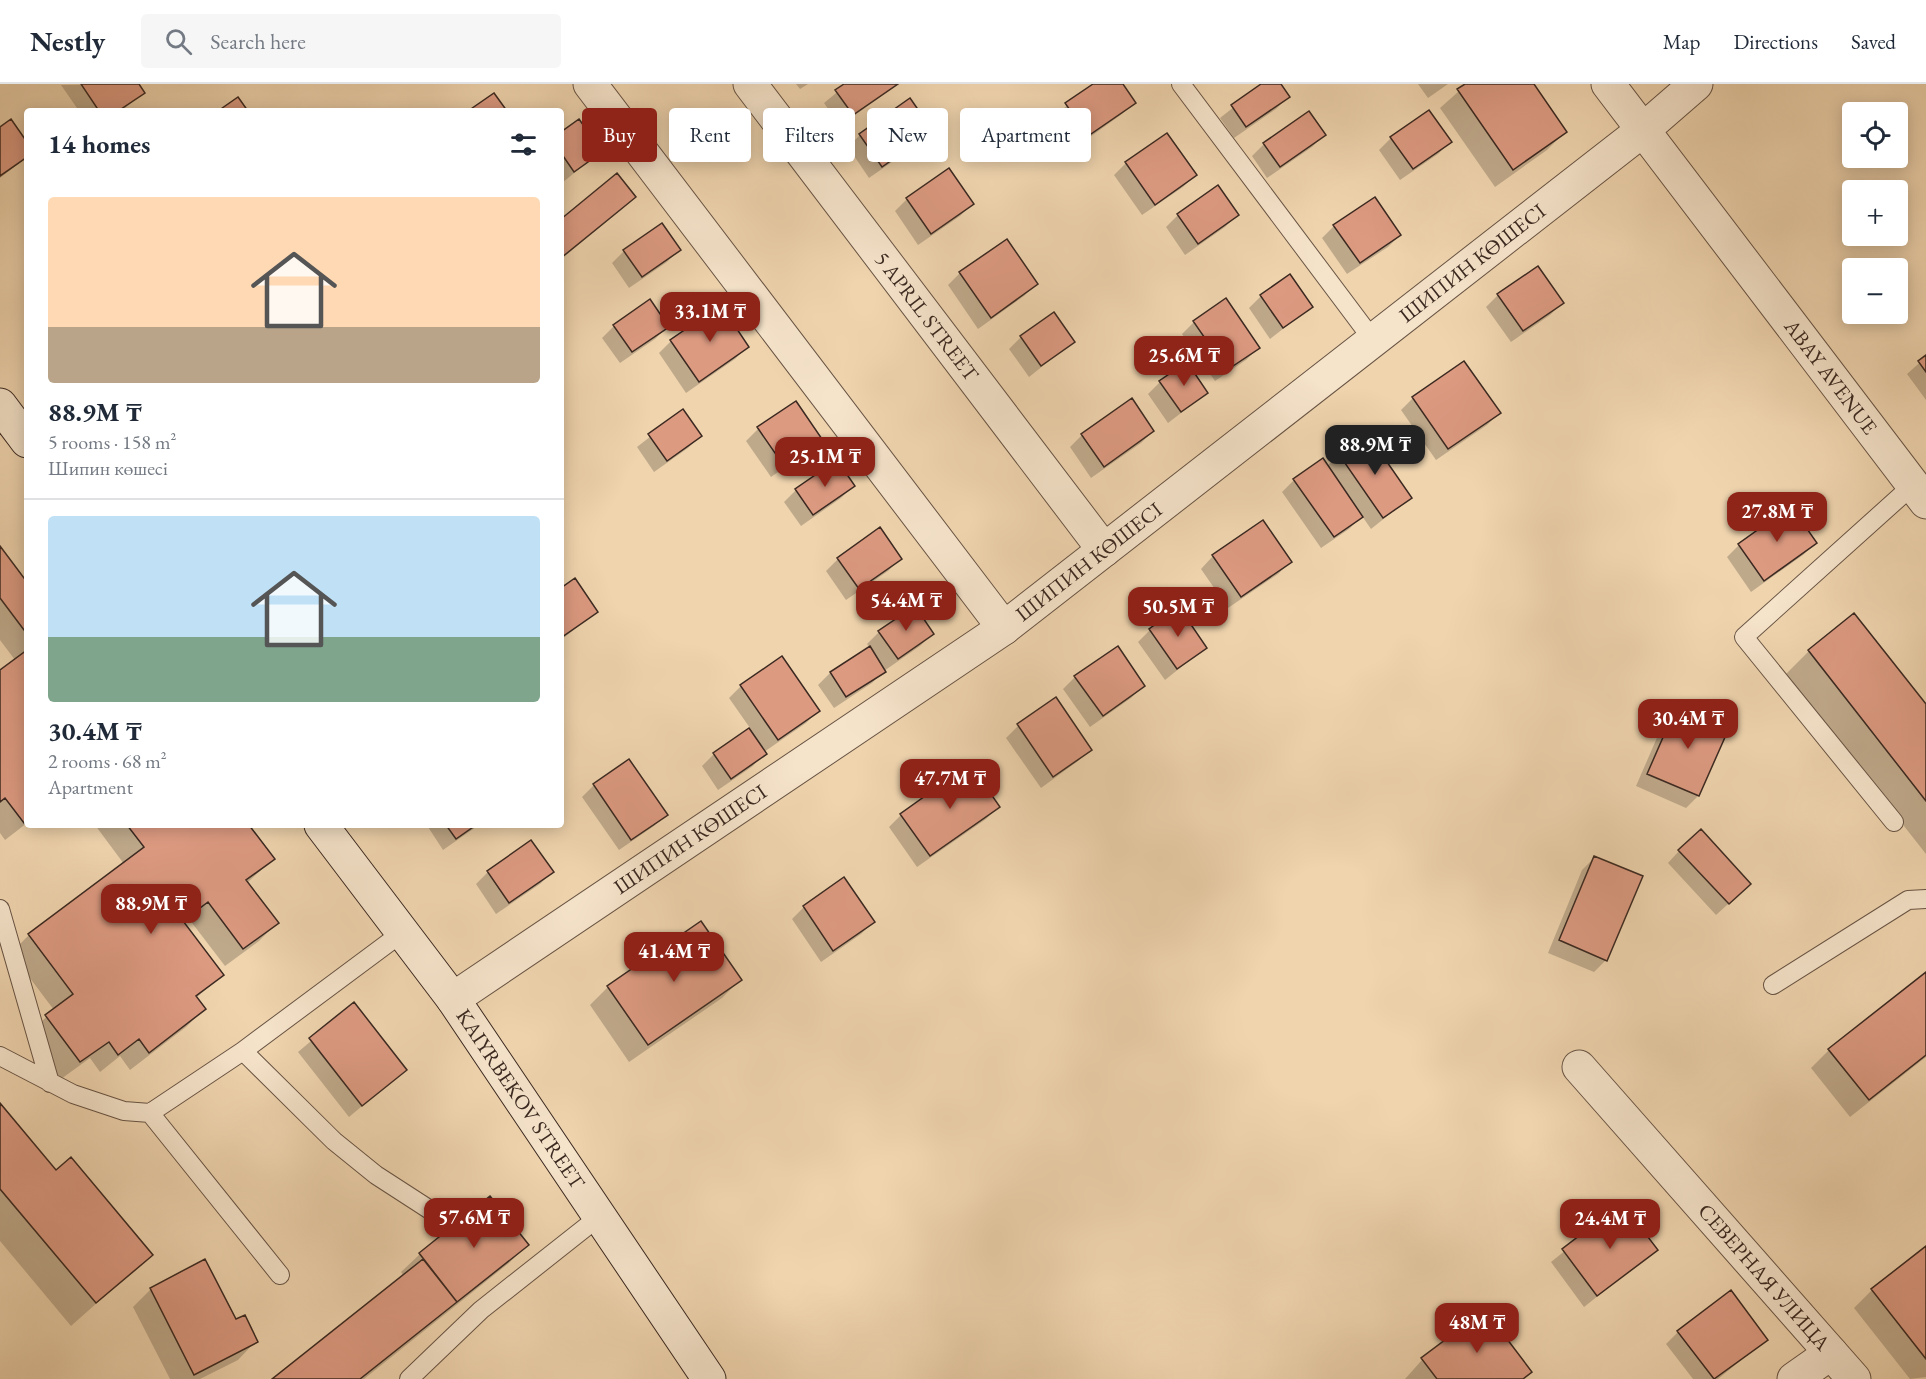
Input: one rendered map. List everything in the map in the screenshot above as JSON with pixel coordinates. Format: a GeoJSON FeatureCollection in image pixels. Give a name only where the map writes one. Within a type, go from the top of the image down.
{"type":"FeatureCollection","features":[{"type":"Feature","properties":{"kind":"street"},"geometry":{"type":"LineString","coordinates":[[590,84],[1004,628]]}},
{"type":"Feature","properties":{"kind":"street","name":"5 APRIL STREET"},"geometry":{"type":"LineString","coordinates":[[750,84],[1104,550]]}},
{"type":"Feature","properties":{"kind":"street"},"geometry":{"type":"LineString","coordinates":[[1608,84],[1643,130]]}},
{"type":"Feature","properties":{"kind":"street","name":"ШИПИН КӨШЕСІ"},"geometry":{"type":"LineString","coordinates":[[453,999],[1004,628],[1643,130],[1696,84]]}},
{"type":"Feature","properties":{"kind":"street","name":"ABAY AVENUE"},"geometry":{"type":"LineString","coordinates":[[1643,130],[1735,251],[1922,488]]}},
{"type":"Feature","properties":{"kind":"street"},"geometry":{"type":"LineString","coordinates":[[0,405],[24,437]]}},
{"type":"Feature","properties":{"kind":"street","name":"KAIYRBEKOV STREET"},"geometry":{"type":"LineString","coordinates":[[323,828],[453,999],[709,1379]]}},
{"type":"Feature","properties":{"kind":"street","name":"СЕВЕРНАЯ УЛИЦА"},"geometry":{"type":"LineString","coordinates":[[1579,1067],[1854,1379]]}},
{"type":"Feature","properties":{"kind":"street"},"geometry":{"type":"LineString","coordinates":[[1794,1379],[1831,1353]]}},
{"type":"Feature","properties":{"kind":"lane"},"geometry":{"type":"LineString","coordinates":[[1181,84],[1373,340]]}},
{"type":"Feature","properties":{"kind":"lane"},"geometry":{"type":"LineString","coordinates":[[1893,822],[1744,637],[1922,488]]}},
{"type":"Feature","properties":{"kind":"lane"},"geometry":{"type":"LineString","coordinates":[[1773,985],[1908,900],[1926,899]]}},
{"type":"Feature","properties":{"kind":"lane"},"geometry":{"type":"LineString","coordinates":[[0,909],[50,1083]]}},
{"type":"Feature","properties":{"kind":"lane"},"geometry":{"type":"LineString","coordinates":[[0,1056],[73,1094],[124,1111],[150,1113],[243,1051],[403,932]]}},
{"type":"Feature","properties":{"kind":"lane"},"geometry":{"type":"LineString","coordinates":[[243,1051],[334,1141],[376,1175],[444,1219]]}},
{"type":"Feature","properties":{"kind":"lane"},"geometry":{"type":"LineString","coordinates":[[150,1113],[280,1275]]}},
{"type":"Feature","properties":{"kind":"lane"},"geometry":{"type":"LineString","coordinates":[[409,1379],[481,1310],[600,1216]]}},
{"type":"Feature","properties":{"kind":"building"},"geometry":{"type":"Polygon","coordinates":[[[81,84],[139,84],[145,93],[122,108],[97,108],[81,84]]]}},
{"type":"Feature","properties":{"kind":"building"},"geometry":{"type":"Polygon","coordinates":[[[844,84],[898,84],[855,114],[855,108],[848,108],[835,90],[844,84]]]}},
{"type":"Feature","properties":{"kind":"building"},"geometry":{"type":"Polygon","coordinates":[[[1093,84],[1123,84],[1136,103],[1091,134],[1091,108],[1068,108],[1065,103],[1093,84]]]}},
{"type":"Feature","properties":{"kind":"building"},"geometry":{"type":"Polygon","coordinates":[[[1261,84],[1281,84],[1290,97],[1246,127],[1231,105],[1261,84]]]}},
{"type":"Feature","properties":{"kind":"building"},"geometry":{"type":"Polygon","coordinates":[[[1465,84],[1534,84],[1567,132],[1513,170],[1457,89],[1465,84]]]}},
{"type":"Feature","properties":{"kind":"building"},"geometry":{"type":"Polygon","coordinates":[[[494,93],[505,108],[472,108],[494,93]]]}},
{"type":"Feature","properties":{"kind":"building"},"geometry":{"type":"Polygon","coordinates":[[[238,97],[246,108],[222,108],[238,97]]]}},
{"type":"Feature","properties":{"kind":"building"},"geometry":{"type":"Polygon","coordinates":[[[910,98],[917,108],[896,108],[910,98]]]}},
{"type":"Feature","properties":{"kind":"building"},"geometry":{"type":"Polygon","coordinates":[[[1429,110],[1452,142],[1413,169],[1390,137],[1429,110]]]}},
{"type":"Feature","properties":{"kind":"building"},"geometry":{"type":"Polygon","coordinates":[[[1309,111],[1326,135],[1280,167],[1263,143],[1309,111]]]}},
{"type":"Feature","properties":{"kind":"building"},"geometry":{"type":"Polygon","coordinates":[[[11,119],[24,138],[24,159],[0,176],[0,127],[11,119]]]}},
{"type":"Feature","properties":{"kind":"building"},"geometry":{"type":"Polygon","coordinates":[[[579,119],[582,123],[582,162],[588,162],[574,172],[564,157],[564,130],[579,119]]]}},
{"type":"Feature","properties":{"kind":"building"},"geometry":{"type":"Polygon","coordinates":[[[867,128],[867,145],[859,134],[867,128]]]}},
{"type":"Feature","properties":{"kind":"building"},"geometry":{"type":"Polygon","coordinates":[[[1167,133],[1197,175],[1155,205],[1125,162],[1167,133]]]}},
{"type":"Feature","properties":{"kind":"building"},"geometry":{"type":"Polygon","coordinates":[[[879,162],[889,162],[882,167],[879,162]]]}},
{"type":"Feature","properties":{"kind":"building"},"geometry":{"type":"Polygon","coordinates":[[[949,168],[974,204],[931,234],[906,198],[949,168]]]}},
{"type":"Feature","properties":{"kind":"building"},"geometry":{"type":"Polygon","coordinates":[[[617,173],[636,197],[564,256],[564,217],[617,173]]]}},
{"type":"Feature","properties":{"kind":"building"},"geometry":{"type":"Polygon","coordinates":[[[1218,185],[1239,215],[1198,244],[1177,214],[1218,185]]]}},
{"type":"Feature","properties":{"kind":"building"},"geometry":{"type":"Polygon","coordinates":[[[1375,197],[1401,235],[1360,263],[1333,225],[1375,197]]]}},
{"type":"Feature","properties":{"kind":"building"},"geometry":{"type":"Polygon","coordinates":[[[662,223],[681,250],[642,277],[623,250],[662,223]]]}},
{"type":"Feature","properties":{"kind":"building"},"geometry":{"type":"Polygon","coordinates":[[[1007,239],[1038,284],[991,318],[959,272],[1007,239]]]}},
{"type":"Feature","properties":{"kind":"building"},"geometry":{"type":"Polygon","coordinates":[[[1538,266],[1564,303],[1523,331],[1497,294],[1538,266]]]}},
{"type":"Feature","properties":{"kind":"building"},"geometry":{"type":"Polygon","coordinates":[[[1290,274],[1313,307],[1283,328],[1260,295],[1290,274]]]}},
{"type":"Feature","properties":{"kind":"building"},"geometry":{"type":"Polygon","coordinates":[[[1226,298],[1260,348],[1227,370],[1193,321],[1226,298]]]}},
{"type":"Feature","properties":{"kind":"building"},"geometry":{"type":"Polygon","coordinates":[[[650,299],[669,327],[632,352],[613,325],[650,299]]]}},
{"type":"Feature","properties":{"kind":"building"},"geometry":{"type":"Polygon","coordinates":[[[721,305],[749,347],[699,382],[670,340],[721,305]]]}},
{"type":"Feature","properties":{"kind":"building"},"geometry":{"type":"Polygon","coordinates":[[[1054,312],[1075,342],[1041,366],[1020,336],[1054,312]]]}},
{"type":"Feature","properties":{"kind":"building"},"geometry":{"type":"Polygon","coordinates":[[[1926,355],[1926,372],[1918,361],[1926,355]]]}},
{"type":"Feature","properties":{"kind":"building"},"geometry":{"type":"Polygon","coordinates":[[[1464,361],[1501,413],[1448,449],[1412,397],[1464,361]]]}},
{"type":"Feature","properties":{"kind":"building"},"geometry":{"type":"Polygon","coordinates":[[[1187,362],[1208,393],[1181,412],[1159,381],[1187,362]]]}},
{"type":"Feature","properties":{"kind":"building"},"geometry":{"type":"Polygon","coordinates":[[[1132,398],[1154,431],[1104,467],[1081,434],[1132,398]]]}},
{"type":"Feature","properties":{"kind":"building"},"geometry":{"type":"Polygon","coordinates":[[[796,401],[822,439],[784,466],[757,427],[796,401]]]}},
{"type":"Feature","properties":{"kind":"building"},"geometry":{"type":"Polygon","coordinates":[[[683,409],[702,436],[667,461],[648,434],[683,409]]]}},
{"type":"Feature","properties":{"kind":"building"},"geometry":{"type":"Polygon","coordinates":[[[1367,433],[1412,498],[1383,518],[1338,453],[1367,433]]]}},
{"type":"Feature","properties":{"kind":"building"},"geometry":{"type":"Polygon","coordinates":[[[1323,458],[1363,517],[1334,537],[1293,479],[1323,458]]]}},
{"type":"Feature","properties":{"kind":"building"},"geometry":{"type":"Polygon","coordinates":[[[837,460],[855,486],[813,515],[795,489],[837,460]]]}},
{"type":"Feature","properties":{"kind":"building"},"geometry":{"type":"Polygon","coordinates":[[[1791,506],[1817,543],[1764,581],[1738,544],[1791,506]]]}},
{"type":"Feature","properties":{"kind":"building"},"geometry":{"type":"Polygon","coordinates":[[[1263,520],[1292,562],[1241,597],[1212,555],[1263,520]]]}},
{"type":"Feature","properties":{"kind":"building"},"geometry":{"type":"Polygon","coordinates":[[[880,527],[902,559],[859,589],[837,558],[880,527]]]}},
{"type":"Feature","properties":{"kind":"building"},"geometry":{"type":"Polygon","coordinates":[[[0,546],[24,578],[24,630],[0,598],[0,546]]]}},
{"type":"Feature","properties":{"kind":"building"},"geometry":{"type":"Polygon","coordinates":[[[575,578],[598,612],[564,636],[564,586],[575,578]]]}},
{"type":"Feature","properties":{"kind":"building"},"geometry":{"type":"Polygon","coordinates":[[[915,606],[934,634],[898,659],[878,631],[915,606]]]}},
{"type":"Feature","properties":{"kind":"building"},"geometry":{"type":"Polygon","coordinates":[[[1179,607],[1207,648],[1177,669],[1149,629],[1179,607]]]}},
{"type":"Feature","properties":{"kind":"building"},"geometry":{"type":"Polygon","coordinates":[[[1854,613],[1926,704],[1926,801],[1808,650],[1854,613]]]}},
{"type":"Feature","properties":{"kind":"building"},"geometry":{"type":"Polygon","coordinates":[[[870,646],[886,672],[846,697],[830,672],[870,646]]]}},
{"type":"Feature","properties":{"kind":"building"},"geometry":{"type":"Polygon","coordinates":[[[1118,646],[1145,686],[1103,716],[1074,676],[1118,646]]]}},
{"type":"Feature","properties":{"kind":"building"},"geometry":{"type":"Polygon","coordinates":[[[24,652],[24,823],[5,798],[0,802],[0,670],[24,652]]]}},
{"type":"Feature","properties":{"kind":"building"},"geometry":{"type":"Polygon","coordinates":[[[782,656],[820,711],[778,740],[740,685],[782,656]]]}},
{"type":"Feature","properties":{"kind":"building"},"geometry":{"type":"Polygon","coordinates":[[[1056,697],[1092,750],[1053,777],[1017,724],[1056,697]]]}},
{"type":"Feature","properties":{"kind":"building"},"geometry":{"type":"Polygon","coordinates":[[[1678,703],[1730,726],[1699,796],[1647,774],[1678,703]]]}},
{"type":"Feature","properties":{"kind":"building"},"geometry":{"type":"Polygon","coordinates":[[[749,728],[767,754],[731,779],[713,753],[749,728]]]}},
{"type":"Feature","properties":{"kind":"building"},"geometry":{"type":"Polygon","coordinates":[[[629,759],[668,815],[631,840],[593,784],[629,759]]]}},
{"type":"Feature","properties":{"kind":"building"},"geometry":{"type":"Polygon","coordinates":[[[970,764],[1000,807],[930,856],[900,814],[970,764]]]}},
{"type":"Feature","properties":{"kind":"building"},"geometry":{"type":"Polygon","coordinates":[[[129,828],[251,828],[275,859],[246,880],[279,923],[243,949],[208,902],[183,921],[224,975],[196,996],[206,1009],[149,1053],[139,1039],[118,1055],[109,1042],[80,1062],[45,1015],[73,994],[28,934],[144,847],[129,828]]]}},
{"type":"Feature","properties":{"kind":"building"},"geometry":{"type":"Polygon","coordinates":[[[448,828],[472,828],[456,839],[448,828]]]}},
{"type":"Feature","properties":{"kind":"building"},"geometry":{"type":"Polygon","coordinates":[[[1701,829],[1751,884],[1729,904],[1678,850],[1701,829]]]}},
{"type":"Feature","properties":{"kind":"building"},"geometry":{"type":"Polygon","coordinates":[[[531,840],[554,872],[509,903],[487,871],[531,840]]]}},
{"type":"Feature","properties":{"kind":"building"},"geometry":{"type":"Polygon","coordinates":[[[1594,856],[1643,876],[1607,961],[1559,940],[1594,856]]]}},
{"type":"Feature","properties":{"kind":"building"},"geometry":{"type":"Polygon","coordinates":[[[844,877],[875,922],[833,951],[803,906],[844,877]]]}},
{"type":"Feature","properties":{"kind":"building"},"geometry":{"type":"Polygon","coordinates":[[[701,921],[742,980],[648,1045],[607,986],[701,921]]]}},
{"type":"Feature","properties":{"kind":"building"},"geometry":{"type":"Polygon","coordinates":[[[1926,972],[1926,1055],[1869,1100],[1828,1049],[1926,972]]]}},
{"type":"Feature","properties":{"kind":"building"},"geometry":{"type":"Polygon","coordinates":[[[354,1002],[407,1070],[362,1106],[309,1038],[354,1002]]]}},
{"type":"Feature","properties":{"kind":"building"},"geometry":{"type":"Polygon","coordinates":[[[0,1103],[56,1170],[71,1157],[153,1255],[96,1303],[0,1189],[0,1103]]]}},
{"type":"Feature","properties":{"kind":"building"},"geometry":{"type":"Polygon","coordinates":[[[490,1196],[529,1245],[457,1302],[419,1253],[490,1196]]]}},
{"type":"Feature","properties":{"kind":"building"},"geometry":{"type":"Polygon","coordinates":[[[1622,1203],[1658,1250],[1597,1296],[1562,1249],[1622,1203]]]}},
{"type":"Feature","properties":{"kind":"building"},"geometry":{"type":"Polygon","coordinates":[[[1926,1246],[1926,1359],[1871,1289],[1926,1246]]]}},
{"type":"Feature","properties":{"kind":"building"},"geometry":{"type":"Polygon","coordinates":[[[205,1259],[236,1319],[245,1315],[258,1342],[194,1375],[150,1288],[205,1259]]]}},
{"type":"Feature","properties":{"kind":"building"},"geometry":{"type":"Polygon","coordinates":[[[423,1259],[457,1302],[360,1379],[272,1379],[423,1259]]]}},
{"type":"Feature","properties":{"kind":"building"},"geometry":{"type":"Polygon","coordinates":[[[1731,1290],[1768,1340],[1714,1379],[1677,1331],[1731,1290]]]}},
{"type":"Feature","properties":{"kind":"building"},"geometry":{"type":"Polygon","coordinates":[[[1485,1310],[1532,1372],[1523,1379],[1437,1379],[1421,1358],[1485,1310]]]}}]}
